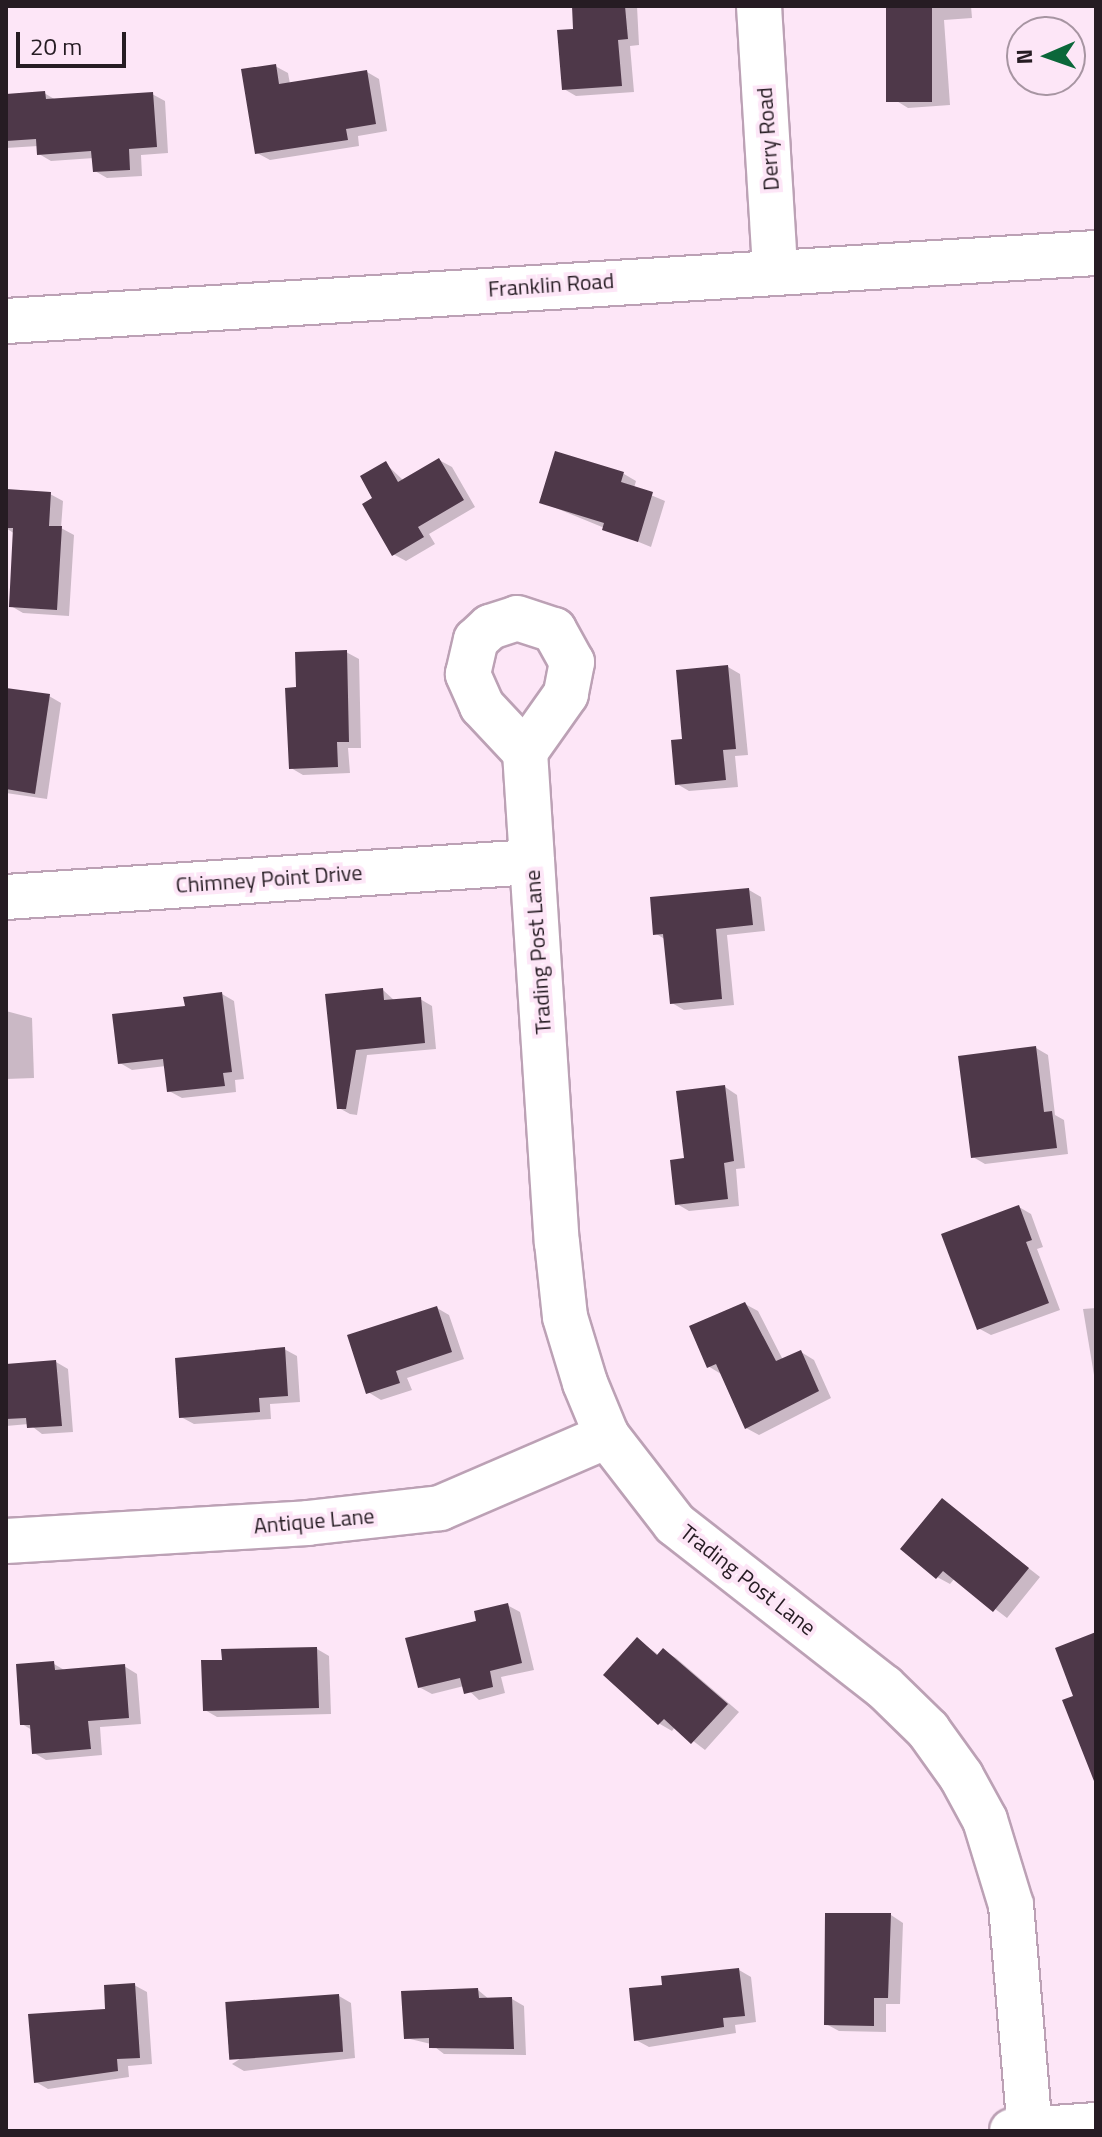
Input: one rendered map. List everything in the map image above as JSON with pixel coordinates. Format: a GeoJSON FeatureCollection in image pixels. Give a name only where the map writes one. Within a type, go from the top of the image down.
{"type":"FeatureCollection","features":[{"type":"Feature","properties":{"kind":"street","name":"Derry Road"},"geometry":{"type":"LineString","coordinates":[[759,6],[775,271]]}},
{"type":"Feature","properties":{"kind":"street","name":"Franklin Road"},"geometry":{"type":"LineString","coordinates":[[6,321],[1096,253]]}},
{"type":"Feature","properties":{"kind":"street","name":"Trading Post Lane"},"geometry":{"type":"LineString","coordinates":[[525,752],[565,1317],[607,1436],[675,1524],[884,1687],[928,1730],[961,1776],[985,1820],[1011,1905],[1021,2130]]}},
{"type":"Feature","properties":{"kind":"street","name":"Chimney Point Drive"},"geometry":{"type":"LineString","coordinates":[[6,897],[532,862]]}},
{"type":"Feature","properties":{"kind":"street","name":"Antique Lane"},"geometry":{"type":"LineString","coordinates":[[6,1541],[307,1523],[440,1508],[607,1436]]}},
{"type":"Feature","properties":{"kind":"street"},"geometry":{"type":"LineString","coordinates":[[1021,2130],[1096,2125]]}},
{"type":"Feature","properties":{"kind":"building"},"geometry":{"type":"Polygon","coordinates":[[[572,6],[625,6],[628,39],[618,40],[622,86],[562,90],[557,30],[573,29],[572,6]]]}},
{"type":"Feature","properties":{"kind":"building"},"geometry":{"type":"Polygon","coordinates":[[[886,6],[932,6],[932,102],[886,102],[886,6]]]}},
{"type":"Feature","properties":{"kind":"building"},"geometry":{"type":"Polygon","coordinates":[[[276,64],[279,84],[367,70],[376,124],[346,129],[348,140],[255,154],[241,69],[276,64]]]}},
{"type":"Feature","properties":{"kind":"building"},"geometry":{"type":"Polygon","coordinates":[[[45,91],[46,99],[153,92],[157,147],[129,149],[130,170],[93,172],[91,151],[37,155],[36,139],[6,141],[6,94],[45,91]]]}},
{"type":"Feature","properties":{"kind":"building"},"geometry":{"type":"Polygon","coordinates":[[[555,451],[624,472],[621,482],[653,492],[638,542],[602,530],[604,523],[539,503],[555,451]]]}},
{"type":"Feature","properties":{"kind":"building"},"geometry":{"type":"Polygon","coordinates":[[[439,458],[464,500],[418,527],[424,537],[392,556],[362,504],[372,498],[360,476],[386,461],[398,482],[439,458]]]}},
{"type":"Feature","properties":{"kind":"building"},"geometry":{"type":"Polygon","coordinates":[[[6,489],[51,492],[49,526],[62,526],[57,610],[9,607],[13,528],[6,528],[6,489]]]}},
{"type":"Feature","properties":{"kind":"building"},"geometry":{"type":"Polygon","coordinates":[[[347,650],[349,742],[337,742],[338,767],[289,769],[285,688],[296,687],[295,652],[347,650]]]}},
{"type":"Feature","properties":{"kind":"building"},"geometry":{"type":"Polygon","coordinates":[[[728,665],[736,749],[723,750],[726,780],[675,785],[671,740],[682,739],[676,670],[728,665]]]}},
{"type":"Feature","properties":{"kind":"building"},"geometry":{"type":"Polygon","coordinates":[[[6,688],[50,694],[35,794],[6,789],[6,688]]]}},
{"type":"Feature","properties":{"kind":"building"},"geometry":{"type":"Polygon","coordinates":[[[749,888],[753,925],[716,929],[722,999],[670,1004],[663,934],[653,935],[650,897],[749,888]]]}},
{"type":"Feature","properties":{"kind":"building"},"geometry":{"type":"Polygon","coordinates":[[[383,988],[384,1000],[421,997],[425,1043],[356,1050],[346,1109],[337,1109],[325,994],[383,988]]]}},
{"type":"Feature","properties":{"kind":"building"},"geometry":{"type":"Polygon","coordinates":[[[222,992],[232,1072],[223,1073],[225,1086],[167,1092],[163,1059],[118,1064],[112,1014],[185,1006],[183,997],[222,992]]]}},
{"type":"Feature","properties":{"kind":"building"},"geometry":{"type":"Polygon","coordinates":[[[1036,1046],[1044,1112],[1052,1111],[1057,1148],[971,1158],[958,1056],[1036,1046]]]}},
{"type":"Feature","properties":{"kind":"building"},"geometry":{"type":"Polygon","coordinates":[[[725,1085],[734,1161],[724,1163],[728,1199],[675,1205],[670,1160],[684,1158],[676,1091],[725,1085]]]}},
{"type":"Feature","properties":{"kind":"building"},"geometry":{"type":"Polygon","coordinates":[[[1019,1205],[1032,1240],[1026,1242],[1049,1303],[977,1330],[941,1234],[1019,1205]]]}},
{"type":"Feature","properties":{"kind":"building"},"geometry":{"type":"Polygon","coordinates":[[[745,1302],[776,1361],[801,1350],[819,1391],[745,1429],[716,1364],[707,1368],[689,1326],[745,1302]]]}},
{"type":"Feature","properties":{"kind":"building"},"geometry":{"type":"Polygon","coordinates":[[[437,1306],[452,1352],[396,1371],[400,1383],[366,1394],[347,1335],[437,1306]]]}},
{"type":"Feature","properties":{"kind":"building"},"geometry":{"type":"Polygon","coordinates":[[[285,1347],[288,1396],[259,1398],[260,1412],[179,1418],[175,1358],[285,1347]]]}},
{"type":"Feature","properties":{"kind":"building"},"geometry":{"type":"Polygon","coordinates":[[[56,1360],[62,1426],[27,1428],[26,1418],[6,1419],[6,1364],[56,1360]]]}},
{"type":"Feature","properties":{"kind":"building"},"geometry":{"type":"Polygon","coordinates":[[[942,1498],[1029,1568],[993,1612],[943,1571],[936,1579],[900,1549],[942,1498]]]}},
{"type":"Feature","properties":{"kind":"building"},"geometry":{"type":"Polygon","coordinates":[[[508,1603],[522,1663],[490,1671],[493,1687],[464,1694],[460,1678],[418,1688],[405,1638],[476,1621],[474,1611],[508,1603]]]}},
{"type":"Feature","properties":{"kind":"building"},"geometry":{"type":"Polygon","coordinates":[[[1096,1632],[1094,1781],[1062,1700],[1073,1696],[1055,1648],[1096,1632]]]}},
{"type":"Feature","properties":{"kind":"building"},"geometry":{"type":"Polygon","coordinates":[[[637,1637],[657,1655],[663,1648],[728,1704],[691,1744],[664,1719],[658,1725],[603,1675],[637,1637]]]}},
{"type":"Feature","properties":{"kind":"building"},"geometry":{"type":"Polygon","coordinates":[[[317,1647],[319,1708],[203,1711],[201,1660],[222,1660],[221,1649],[317,1647]]]}},
{"type":"Feature","properties":{"kind":"building"},"geometry":{"type":"Polygon","coordinates":[[[54,1661],[55,1670],[125,1664],[129,1718],[88,1721],[91,1749],[32,1754],[30,1725],[20,1725],[16,1664],[54,1661]]]}},
{"type":"Feature","properties":{"kind":"building"},"geometry":{"type":"Polygon","coordinates":[[[825,1913],[891,1913],[888,1998],[874,1998],[874,2026],[824,2025],[825,1913]]]}},
{"type":"Feature","properties":{"kind":"building"},"geometry":{"type":"Polygon","coordinates":[[[739,1968],[745,2016],[723,2018],[724,2027],[634,2041],[629,1988],[662,1985],[661,1976],[739,1968]]]}},
{"type":"Feature","properties":{"kind":"building"},"geometry":{"type":"Polygon","coordinates":[[[135,1983],[140,2058],[117,2059],[118,2071],[34,2083],[28,2014],[105,2009],[104,1985],[135,1983]]]}},
{"type":"Feature","properties":{"kind":"building"},"geometry":{"type":"Polygon","coordinates":[[[478,1988],[479,1998],[512,1997],[514,2049],[429,2048],[429,2038],[404,2039],[401,1991],[478,1988]]]}},
{"type":"Feature","properties":{"kind":"building"},"geometry":{"type":"Polygon","coordinates":[[[339,1994],[343,2052],[229,2060],[225,2002],[339,1994]]]}}]}
